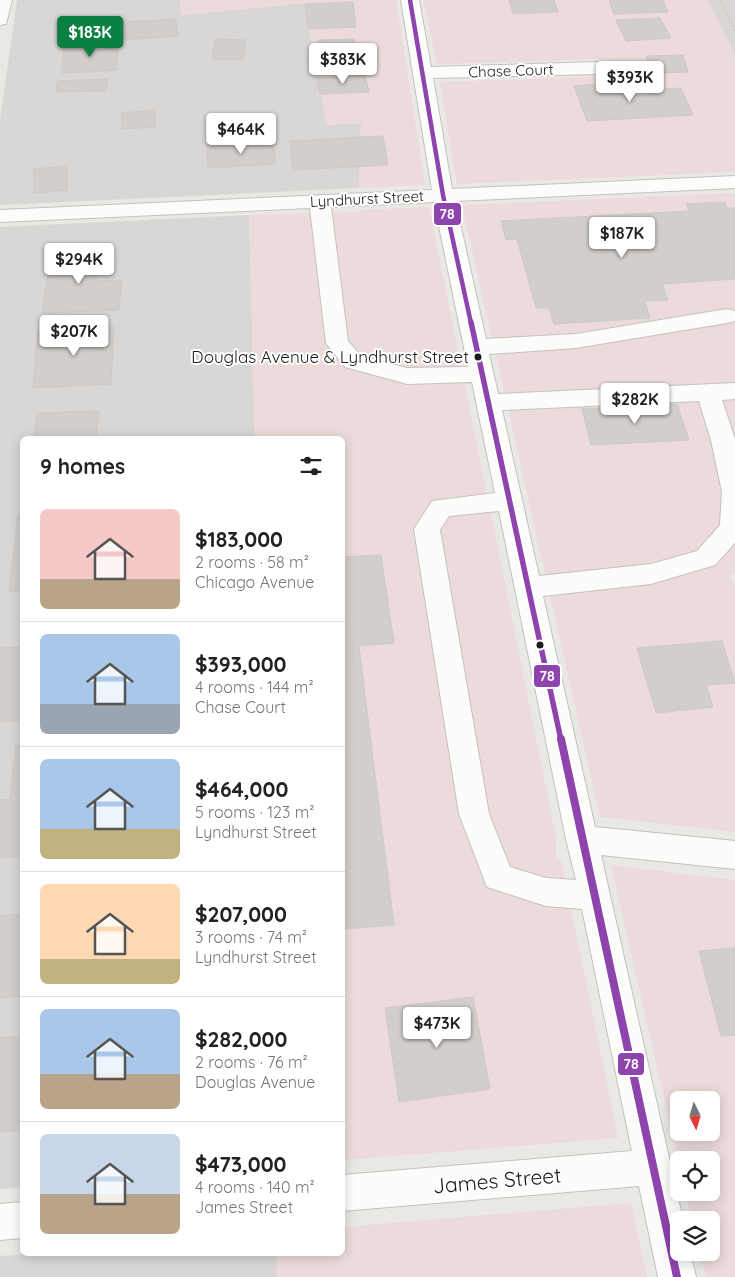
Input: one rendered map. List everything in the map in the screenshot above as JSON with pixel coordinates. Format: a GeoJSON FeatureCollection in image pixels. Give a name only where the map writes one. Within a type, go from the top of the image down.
{"type":"FeatureCollection","features":[{"type":"Feature","properties":{"kind":"street"},"geometry":{"type":"LineString","coordinates":[[0,20],[3,0]]}},
{"type":"Feature","properties":{"kind":"street"},"geometry":{"type":"LineString","coordinates":[[410,0],[424,73],[443,195],[580,839],[676,1277]]}},
{"type":"Feature","properties":{"kind":"street","name":"Chase Court"},"geometry":{"type":"LineString","coordinates":[[424,73],[598,68]]}},
{"type":"Feature","properties":{"kind":"street","name":"Lyndhurst Street"},"geometry":{"type":"LineString","coordinates":[[0,216],[735,182]]}},
{"type":"Feature","properties":{"kind":"street"},"geometry":{"type":"LineString","coordinates":[[320,201],[337,343],[353,362],[407,376],[481,374]]}},
{"type":"Feature","properties":{"kind":"street"},"geometry":{"type":"LineString","coordinates":[[476,346],[576,341],[727,316]]}},
{"type":"Feature","properties":{"kind":"street"},"geometry":{"type":"LineString","coordinates":[[487,404],[735,391]]}},
{"type":"Feature","properties":{"kind":"street"},"geometry":{"type":"LineString","coordinates":[[527,587],[651,574],[706,558],[733,528],[735,492],[723,440],[708,392]]}},
{"type":"Feature","properties":{"kind":"street"},"geometry":{"type":"LineString","coordinates":[[508,500],[441,508],[427,530],[474,814],[498,877],[546,892],[593,896]]}},
{"type":"Feature","properties":{"kind":"street"},"geometry":{"type":"LineString","coordinates":[[580,839],[735,855]]}},
{"type":"Feature","properties":{"kind":"street","name":"James Street"},"geometry":{"type":"LineString","coordinates":[[345,1193],[652,1167]]}},
{"type":"Feature","properties":{"kind":"street"},"geometry":{"type":"LineString","coordinates":[[0,1222],[20,1220]]}},
{"type":"Feature","properties":{"kind":"path"},"geometry":{"type":"LineString","coordinates":[[720,0],[735,30]]}},
{"type":"Feature","properties":{"kind":"shaded area"},"geometry":{"type":"Polygon","coordinates":[[[17,0],[180,0],[181,15],[304,3],[327,125],[361,123],[359,188],[0,205],[0,120],[17,0]]]}},
{"type":"Feature","properties":{"kind":"shaded area"},"geometry":{"type":"Polygon","coordinates":[[[180,0],[396,0],[425,185],[359,188],[361,123],[327,125],[304,3],[181,15],[180,0]]]}},
{"type":"Feature","properties":{"kind":"shaded area"},"geometry":{"type":"Polygon","coordinates":[[[423,0],[708,0],[735,55],[735,172],[457,184],[440,82],[615,76],[609,59],[437,64],[423,0]]]}},
{"type":"Feature","properties":{"kind":"shaded area"},"geometry":{"type":"Polygon","coordinates":[[[708,0],[735,0],[735,55],[708,0]]]}},
{"type":"Feature","properties":{"kind":"shaded area"},"geometry":{"type":"Polygon","coordinates":[[[735,193],[735,574],[730,574],[735,587],[735,832],[600,817],[462,205],[735,193]]]}},
{"type":"Feature","properties":{"kind":"shaded area"},"geometry":{"type":"Polygon","coordinates":[[[429,207],[556,838],[556,860],[561,860],[618,1138],[345,1160],[345,436],[255,436],[249,215],[359,212],[359,210],[429,207]]]}},
{"type":"Feature","properties":{"kind":"shaded area"},"geometry":{"type":"Polygon","coordinates":[[[249,215],[255,436],[20,436],[20,1187],[0,1189],[0,227],[249,215]]]}},
{"type":"Feature","properties":{"kind":"shaded area"},"geometry":{"type":"Polygon","coordinates":[[[611,865],[735,880],[735,1277],[706,1277],[702,1261],[720,1261],[720,1211],[690,1211],[688,1201],[720,1201],[720,1151],[676,1151],[674,1141],[720,1141],[720,1091],[670,1091],[670,1124],[611,865]]]}},
{"type":"Feature","properties":{"kind":"shaded area"},"geometry":{"type":"Polygon","coordinates":[[[631,1203],[647,1277],[277,1277],[277,1256],[345,1256],[345,1227],[631,1203]]]}},
{"type":"Feature","properties":{"kind":"shaded area"},"geometry":{"type":"Polygon","coordinates":[[[20,1254],[20,1256],[277,1256],[277,1277],[0,1277],[0,1256],[20,1254]]]}},
{"type":"Feature","properties":{"kind":"building"},"geometry":{"type":"Polygon","coordinates":[[[509,0],[554,0],[558,12],[513,14],[509,0]]]}},
{"type":"Feature","properties":{"kind":"building"},"geometry":{"type":"Polygon","coordinates":[[[609,0],[663,0],[668,12],[614,14],[609,0]]]}},
{"type":"Feature","properties":{"kind":"building"},"geometry":{"type":"Polygon","coordinates":[[[353,2],[356,27],[308,29],[305,4],[353,2]]]}},
{"type":"Feature","properties":{"kind":"building"},"geometry":{"type":"Polygon","coordinates":[[[660,18],[671,38],[626,41],[616,20],[660,18]]]}},
{"type":"Feature","properties":{"kind":"building"},"geometry":{"type":"Polygon","coordinates":[[[176,19],[178,36],[79,43],[80,25],[176,19]]]}},
{"type":"Feature","properties":{"kind":"building"},"geometry":{"type":"Polygon","coordinates":[[[215,39],[246,40],[243,60],[212,60],[215,39]]]}},
{"type":"Feature","properties":{"kind":"building"},"geometry":{"type":"Polygon","coordinates":[[[354,39],[355,59],[320,60],[319,40],[354,39]]]}},
{"type":"Feature","properties":{"kind":"building"},"geometry":{"type":"Polygon","coordinates":[[[118,44],[117,70],[62,73],[63,47],[118,44]]]}},
{"type":"Feature","properties":{"kind":"building"},"geometry":{"type":"Polygon","coordinates":[[[683,55],[688,72],[652,73],[646,56],[683,55]]]}},
{"type":"Feature","properties":{"kind":"building"},"geometry":{"type":"Polygon","coordinates":[[[365,75],[369,92],[320,94],[317,78],[365,75]]]}},
{"type":"Feature","properties":{"kind":"building"},"geometry":{"type":"Polygon","coordinates":[[[108,79],[106,91],[56,92],[57,81],[108,79]]]}},
{"type":"Feature","properties":{"kind":"building"},"geometry":{"type":"Polygon","coordinates":[[[618,82],[624,96],[648,95],[646,90],[681,88],[693,115],[587,121],[574,86],[618,82]]]}},
{"type":"Feature","properties":{"kind":"building"},"geometry":{"type":"Polygon","coordinates":[[[155,110],[155,127],[122,129],[122,113],[155,110]]]}},
{"type":"Feature","properties":{"kind":"building"},"geometry":{"type":"Polygon","coordinates":[[[383,136],[388,165],[293,170],[290,141],[383,136]]]}},
{"type":"Feature","properties":{"kind":"building"},"geometry":{"type":"Polygon","coordinates":[[[273,141],[275,164],[208,168],[207,145],[273,141]]]}},
{"type":"Feature","properties":{"kind":"building"},"geometry":{"type":"Polygon","coordinates":[[[67,166],[67,190],[34,193],[34,169],[67,166]]]}},
{"type":"Feature","properties":{"kind":"building"},"geometry":{"type":"Polygon","coordinates":[[[725,202],[727,208],[735,208],[735,279],[662,284],[668,300],[645,301],[650,318],[554,324],[549,308],[536,308],[517,239],[506,240],[501,221],[689,211],[686,204],[725,202]]]}},
{"type":"Feature","properties":{"kind":"building"},"geometry":{"type":"Polygon","coordinates":[[[100,252],[97,281],[122,280],[119,310],[42,313],[51,254],[100,252]]]}},
{"type":"Feature","properties":{"kind":"building"},"geometry":{"type":"Polygon","coordinates":[[[114,326],[111,384],[33,388],[38,331],[114,326]]]}},
{"type":"Feature","properties":{"kind":"building"},"geometry":{"type":"Polygon","coordinates":[[[677,404],[689,440],[591,445],[582,409],[677,404]]]}},
{"type":"Feature","properties":{"kind":"building"},"geometry":{"type":"Polygon","coordinates":[[[99,411],[96,436],[34,436],[37,413],[99,411]]]}},
{"type":"Feature","properties":{"kind":"building"},"geometry":{"type":"Polygon","coordinates":[[[18,514],[20,514],[20,591],[9,592],[18,514]]]}},
{"type":"Feature","properties":{"kind":"building"},"geometry":{"type":"Polygon","coordinates":[[[381,555],[394,643],[359,646],[394,925],[345,929],[345,557],[381,555]]]}},
{"type":"Feature","properties":{"kind":"building"},"geometry":{"type":"Polygon","coordinates":[[[722,641],[735,683],[706,685],[713,707],[656,713],[637,648],[722,641]]]}},
{"type":"Feature","properties":{"kind":"building"},"geometry":{"type":"Polygon","coordinates":[[[20,647],[20,720],[0,722],[0,648],[20,647]]]}},
{"type":"Feature","properties":{"kind":"building"},"geometry":{"type":"Polygon","coordinates":[[[16,745],[20,745],[20,856],[0,858],[0,800],[10,799],[16,745]]]}},
{"type":"Feature","properties":{"kind":"building"},"geometry":{"type":"Polygon","coordinates":[[[20,914],[20,996],[0,998],[0,916],[20,914]]]}},
{"type":"Feature","properties":{"kind":"building"},"geometry":{"type":"Polygon","coordinates":[[[735,948],[735,1035],[721,1036],[699,951],[735,948]]]}},
{"type":"Feature","properties":{"kind":"building"},"geometry":{"type":"Polygon","coordinates":[[[473,997],[490,1089],[399,1102],[385,1008],[473,997]]]}},
{"type":"Feature","properties":{"kind":"building"},"geometry":{"type":"Polygon","coordinates":[[[20,1036],[20,1130],[0,1132],[0,1038],[20,1036]]]}},
{"type":"Feature","properties":{"kind":"transit line","name":"78"},"geometry":{"type":"LineString","coordinates":[[410,0],[443,195],[677,1277]]}},
{"type":"Feature","properties":{"kind":"place","name":"Douglas Avenue & Lyndhurst Street"},"geometry":{"type":"Point","coordinates":[478,357]}}]}
